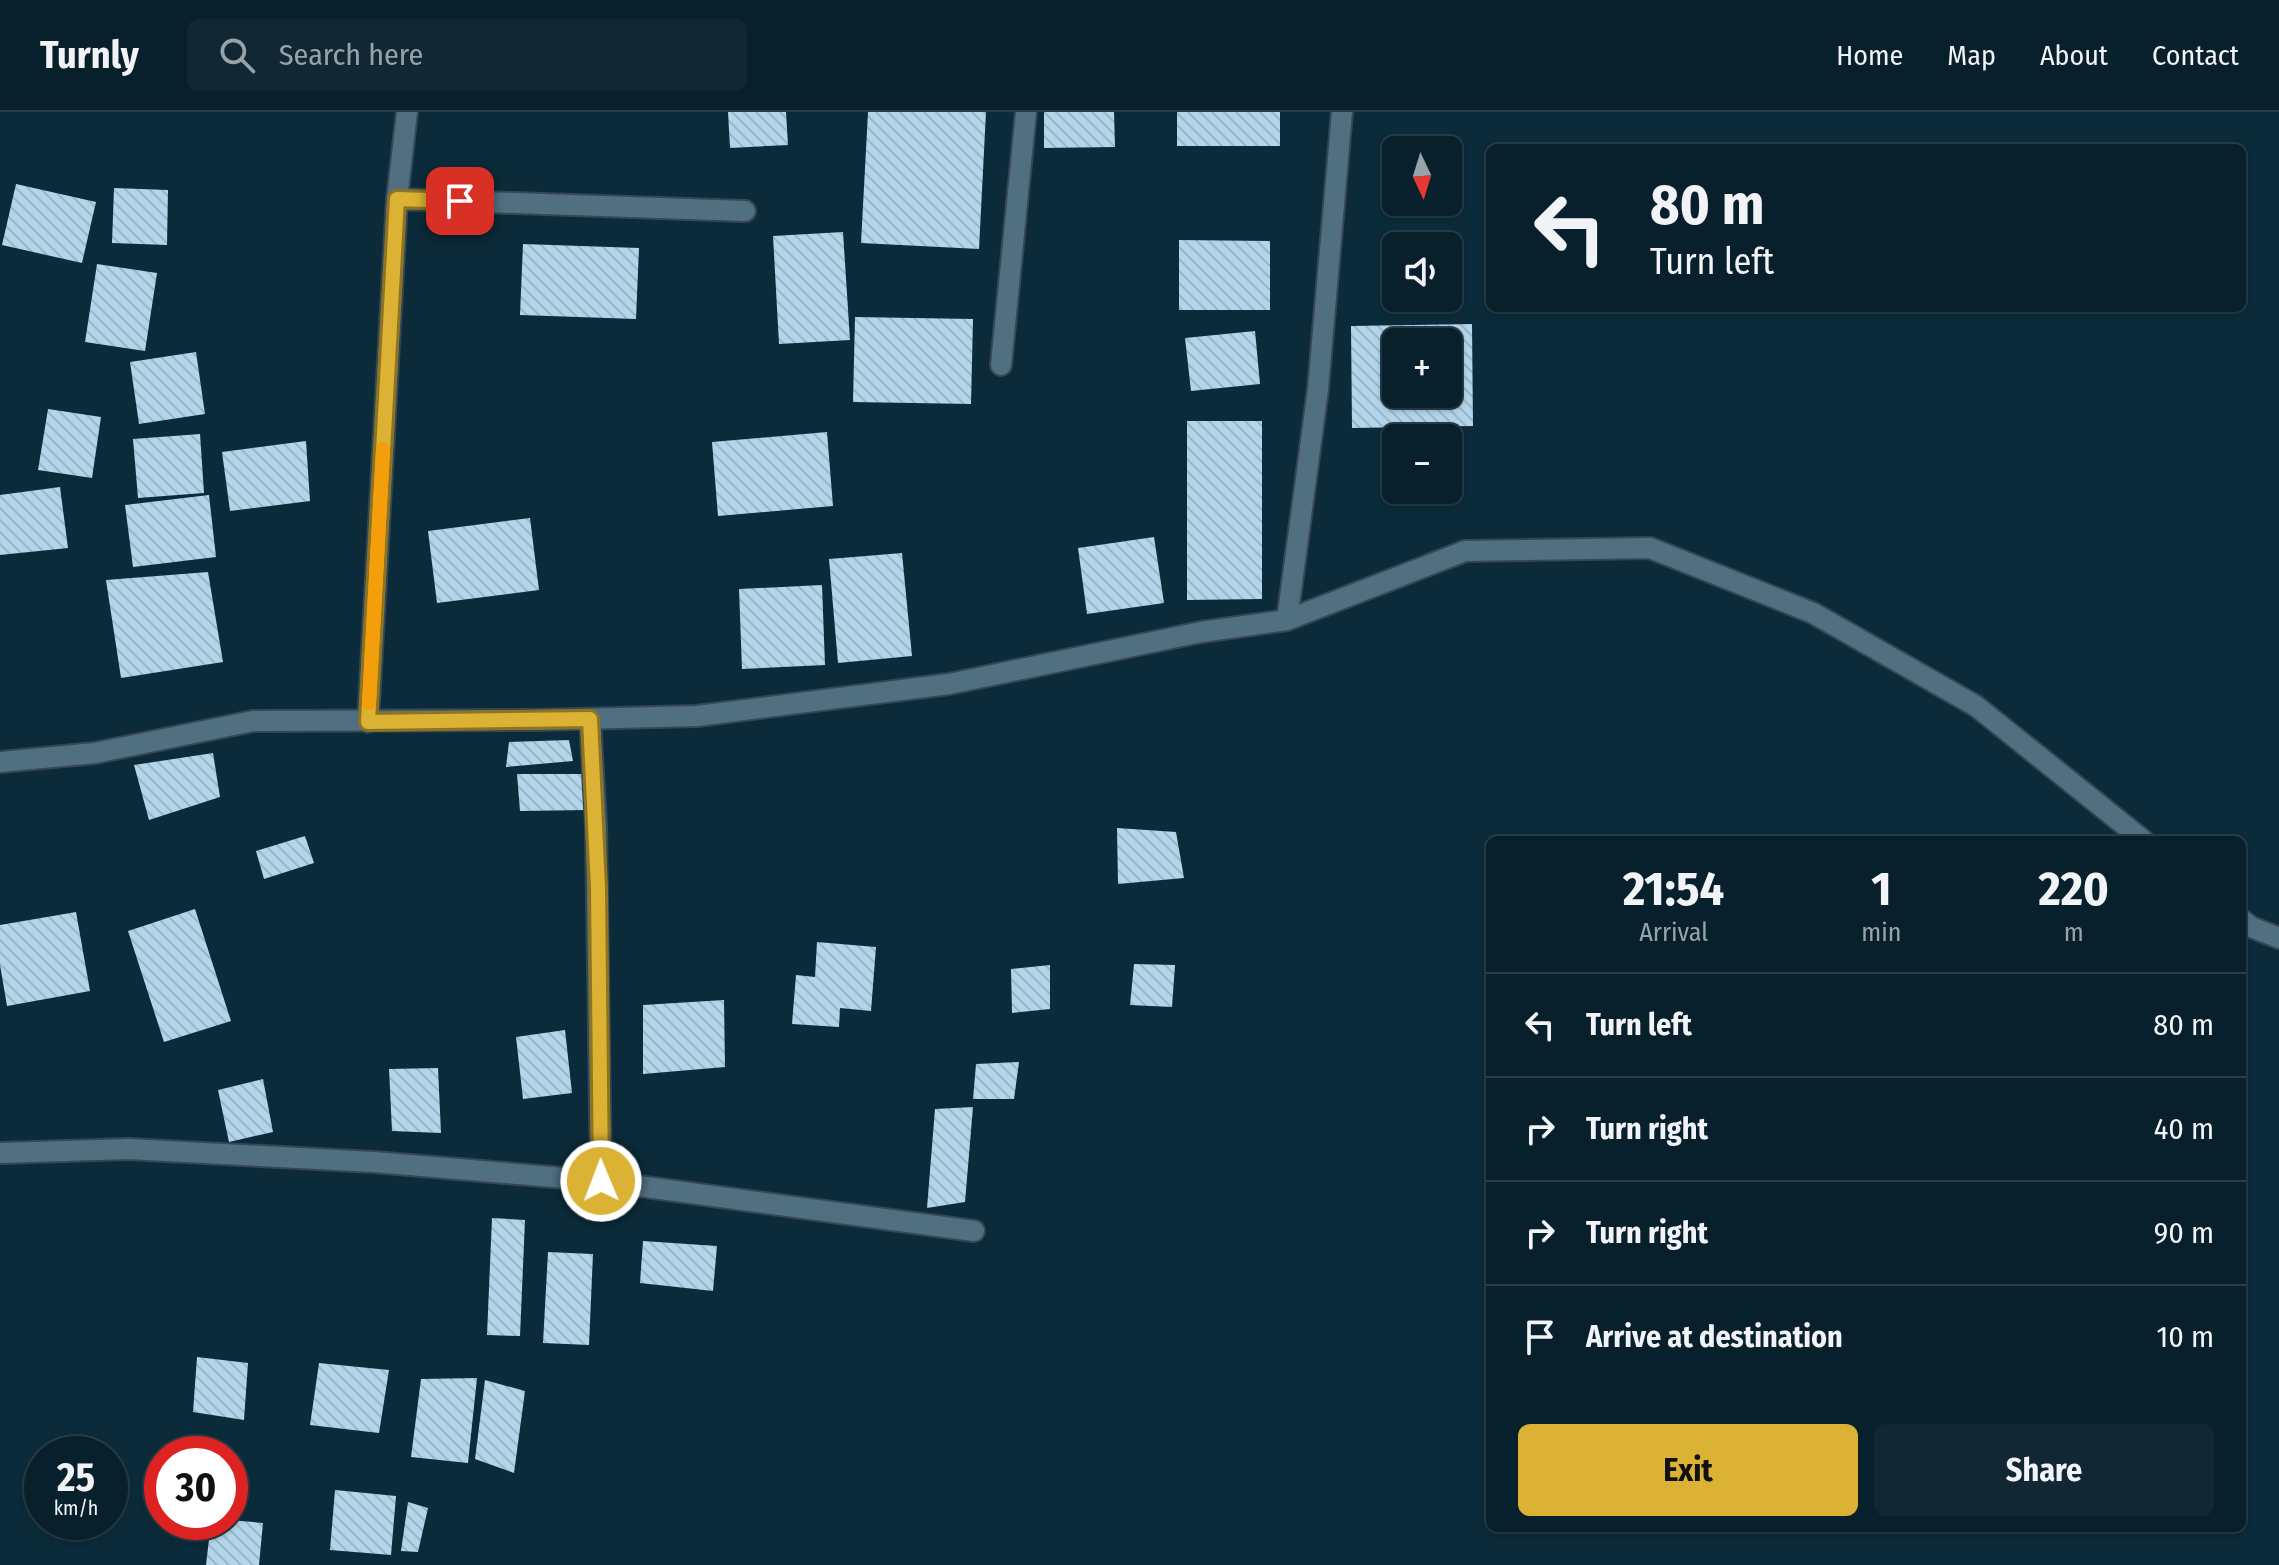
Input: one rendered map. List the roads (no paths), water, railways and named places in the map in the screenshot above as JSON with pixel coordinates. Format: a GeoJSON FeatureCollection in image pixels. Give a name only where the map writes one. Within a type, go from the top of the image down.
{"type":"FeatureCollection","features":[{"type":"Feature","properties":{"kind":"street"},"geometry":{"type":"LineString","coordinates":[[368,722],[397,199],[407,112]]}},
{"type":"Feature","properties":{"kind":"street"},"geometry":{"type":"LineString","coordinates":[[1001,365],[1026,112]]}},
{"type":"Feature","properties":{"kind":"street"},"geometry":{"type":"LineString","coordinates":[[1287,620],[1318,389],[1342,112]]}},
{"type":"Feature","properties":{"kind":"street"},"geometry":{"type":"LineString","coordinates":[[397,199],[745,211]]}},
{"type":"Feature","properties":{"kind":"street"},"geometry":{"type":"LineString","coordinates":[[0,762],[95,753],[253,721],[697,716],[949,684],[1201,632],[1287,620],[1465,551],[1650,548],[1813,613],[1976,706],[2138,836]]}},
{"type":"Feature","properties":{"kind":"street"},"geometry":{"type":"LineString","coordinates":[[590,719],[598,888],[601,1181]]}},
{"type":"Feature","properties":{"kind":"street"},"geometry":{"type":"LineString","coordinates":[[2246,923],[2279,938]]}},
{"type":"Feature","properties":{"kind":"street"},"geometry":{"type":"LineString","coordinates":[[0,1153],[129,1149],[374,1162],[601,1181],[974,1231]]}}]}
